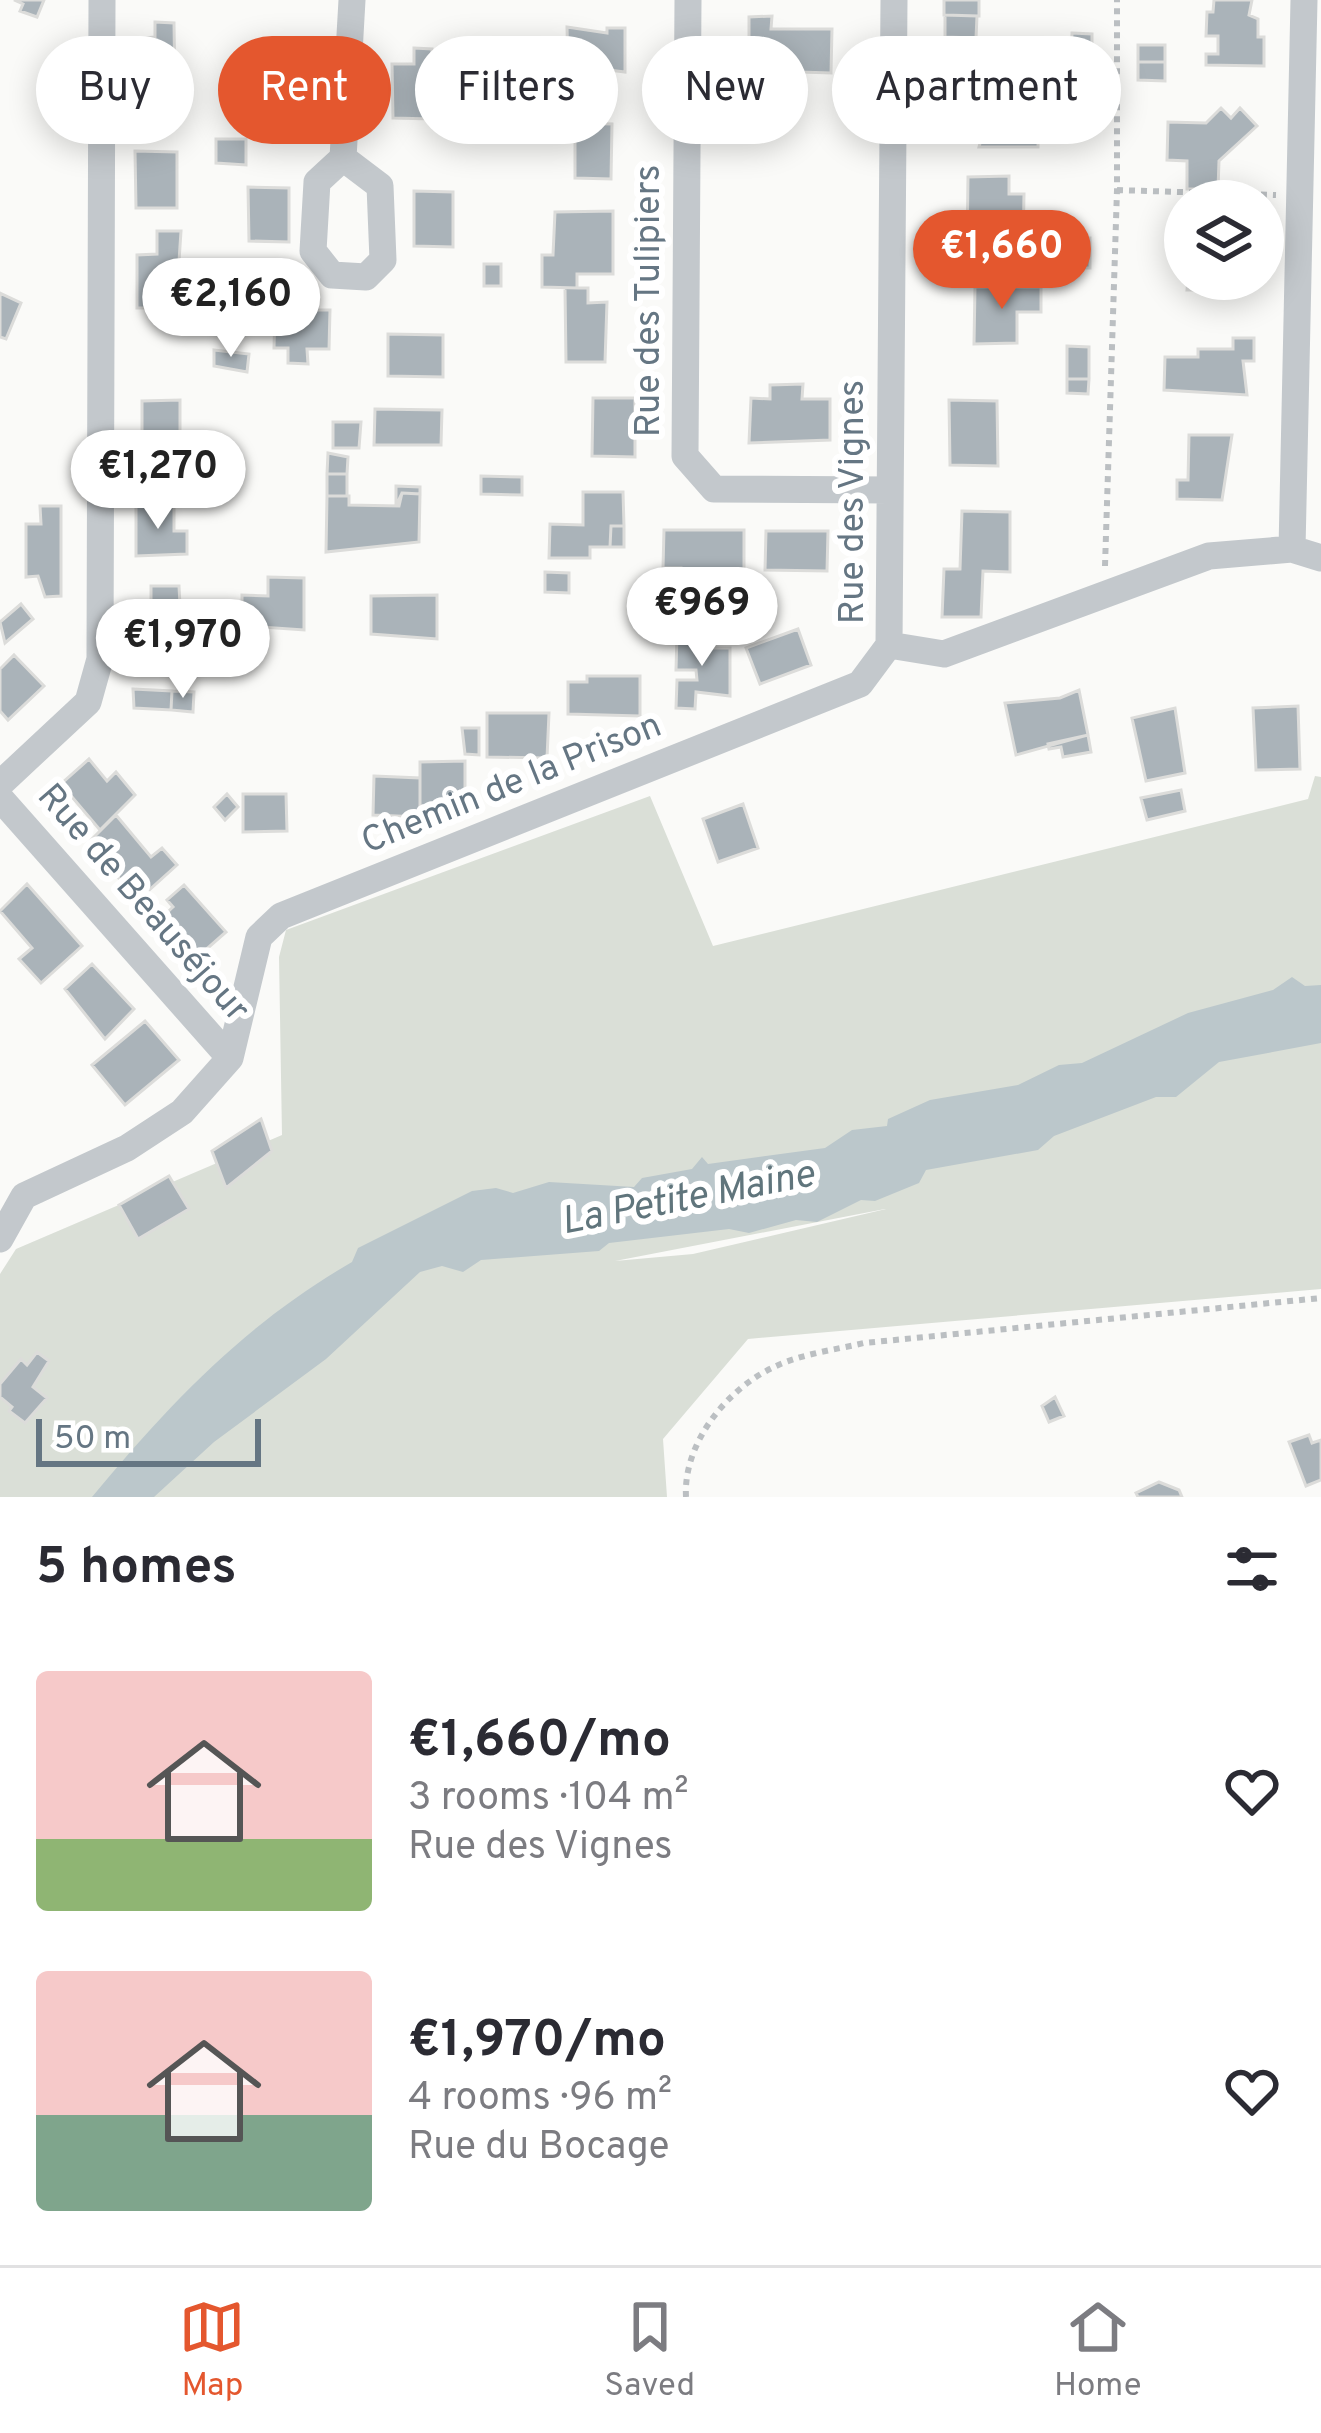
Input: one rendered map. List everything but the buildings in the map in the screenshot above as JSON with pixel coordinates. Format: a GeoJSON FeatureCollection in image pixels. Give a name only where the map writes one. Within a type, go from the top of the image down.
{"type":"FeatureCollection","features":[{"type":"Feature","properties":{"kind":"street"},"geometry":{"type":"LineString","coordinates":[[0,784],[88,702],[100,659],[102,0]]}},
{"type":"Feature","properties":{"kind":"street"},"geometry":{"type":"LineString","coordinates":[[344,158],[352,0]]}},
{"type":"Feature","properties":{"kind":"street","name":"Rue des Tulipiers"},"geometry":{"type":"LineString","coordinates":[[688,0],[685,456],[715,489],[890,490]]}},
{"type":"Feature","properties":{"kind":"street","name":"Rue des Vignes"},"geometry":{"type":"LineString","coordinates":[[890,645],[894,0]]}},
{"type":"Feature","properties":{"kind":"street"},"geometry":{"type":"LineString","coordinates":[[1292,549],[1308,356],[1300,196],[1304,0]]}},
{"type":"Feature","properties":{"kind":"street"},"geometry":{"type":"LineString","coordinates":[[890,645],[944,654],[1209,556],[1292,549],[1321,558]]}},
{"type":"Feature","properties":{"kind":"street","name":"Chemin de la Prison"},"geometry":{"type":"LineString","coordinates":[[0,1239],[12,1189],[127,1148],[182,1112],[230,1058],[259,937],[281,916],[860,684],[890,645]]}},
{"type":"Feature","properties":{"kind":"street","name":"Rue de Beauséjour"},"geometry":{"type":"LineString","coordinates":[[0,798],[230,1058]]}},
{"type":"Feature","properties":{"kind":"path"},"geometry":{"type":"LineString","coordinates":[[1114,592],[1104,562],[1118,190],[1118,0]]}},
{"type":"Feature","properties":{"kind":"path"},"geometry":{"type":"LineString","coordinates":[[1118,190],[1300,196]]}},
{"type":"Feature","properties":{"kind":"path"},"geometry":{"type":"LineString","coordinates":[[686,1497],[697,1449],[727,1400],[773,1367],[801,1358],[864,1343],[1321,1298]]}},
{"type":"Feature","properties":{"kind":"shaded area"},"geometry":{"type":"Polygon","coordinates":[[[1315,776],[1321,777],[1321,1289],[748,1339],[663,1439],[667,1497],[0,1497],[0,1274],[16,1249],[282,1135],[279,957],[286,930],[650,796],[713,946],[1308,799],[1315,776]],[[886,1209],[615,1261],[693,1254],[886,1209]]]}},
{"type":"Feature","properties":{"kind":"water","name":"La Petite Maine"},"geometry":{"type":"Polygon","coordinates":[[[1292,977],[1305,986],[1321,985],[1321,1043],[1219,1062],[1176,1097],[1156,1097],[1054,1136],[1038,1150],[926,1170],[919,1183],[875,1201],[861,1200],[817,1222],[796,1220],[749,1233],[729,1229],[609,1243],[599,1251],[481,1260],[463,1272],[442,1266],[420,1272],[326,1359],[214,1442],[154,1497],[92,1497],[181,1397],[277,1312],[352,1262],[358,1248],[472,1191],[496,1188],[513,1193],[549,1182],[634,1187],[642,1178],[692,1169],[702,1157],[708,1164],[825,1148],[852,1130],[887,1126],[888,1119],[930,1100],[1018,1085],[1059,1065],[1082,1063],[1188,1013],[1273,990],[1292,977]]]}}]}
